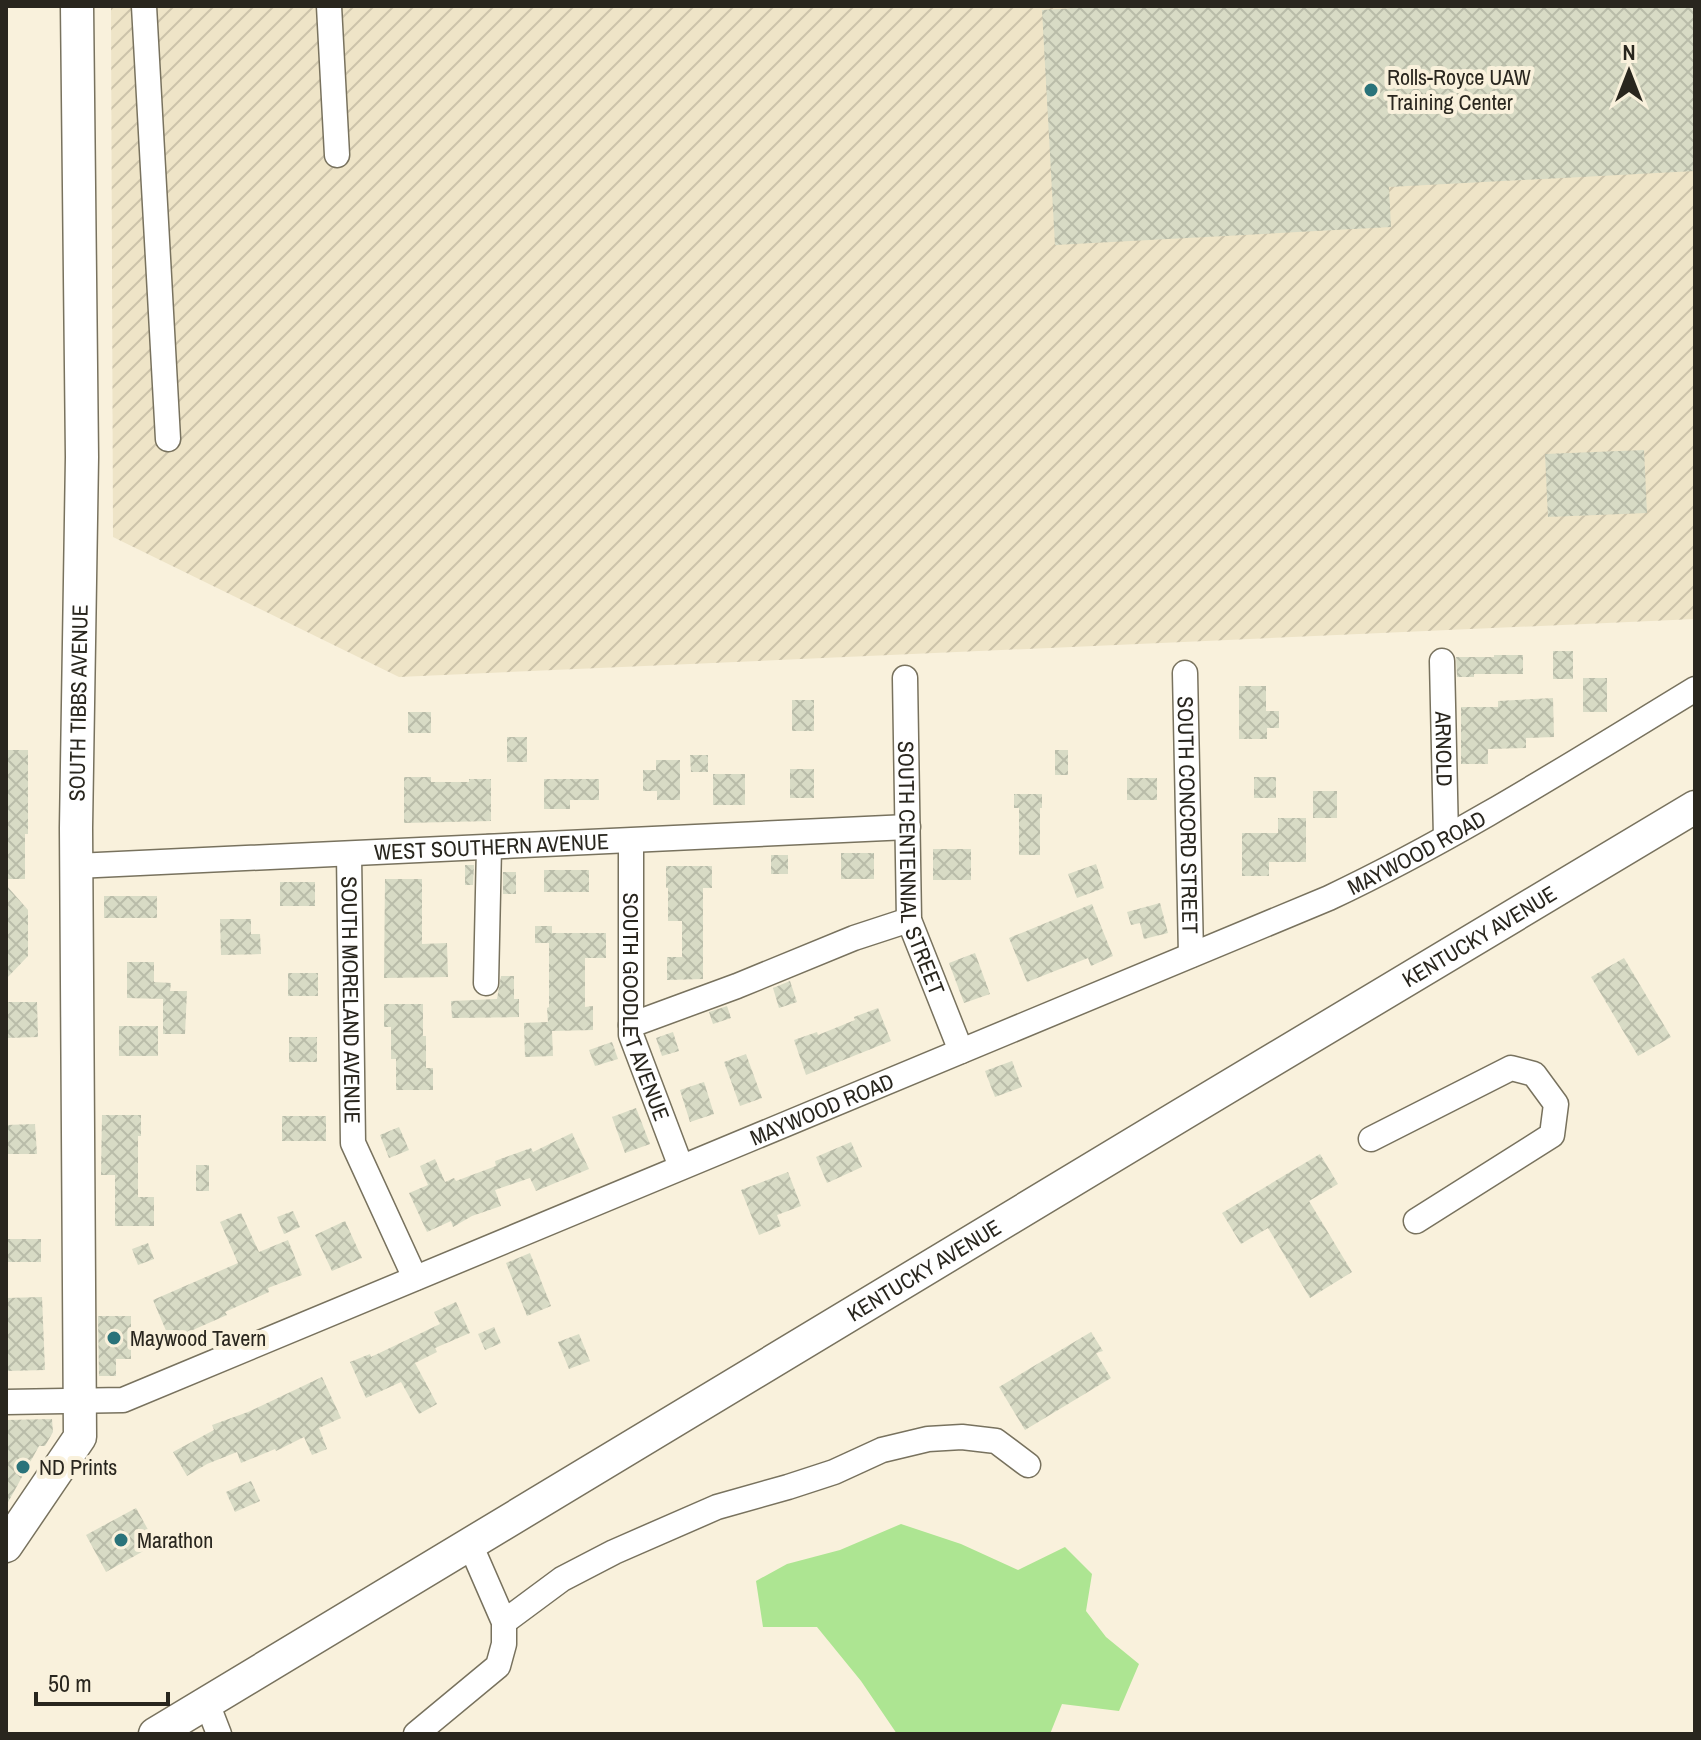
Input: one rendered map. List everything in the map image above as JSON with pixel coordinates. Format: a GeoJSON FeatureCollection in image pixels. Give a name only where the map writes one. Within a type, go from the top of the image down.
{"type":"FeatureCollection","features":[{"type":"Feature","properties":{"kind":"main road","name":"SOUTH TIBBS AVENUE"},"geometry":{"type":"LineString","coordinates":[[77,6],[82,457],[76,866],[80,1400]]}},
{"type":"Feature","properties":{"kind":"main road","name":"KENTUCKY AVENUE"},"geometry":{"type":"LineString","coordinates":[[155,1734],[1695,807]]}},
{"type":"Feature","properties":{"kind":"main road"},"geometry":{"type":"LineString","coordinates":[[6,1546],[80,1437],[80,1400]]}},
{"type":"Feature","properties":{"kind":"street"},"geometry":{"type":"LineString","coordinates":[[144,6],[168,439]]}},
{"type":"Feature","properties":{"kind":"street"},"geometry":{"type":"LineString","coordinates":[[329,6],[337,155]]}},
{"type":"Feature","properties":{"kind":"street","name":"ARNOLD"},"geometry":{"type":"LineString","coordinates":[[1442,661],[1446,837]]}},
{"type":"Feature","properties":{"kind":"street","name":"SOUTH CONCORD STREET"},"geometry":{"type":"LineString","coordinates":[[1185,673],[1191,955]]}},
{"type":"Feature","properties":{"kind":"street","name":"SOUTH CENTENNIAL STREET"},"geometry":{"type":"LineString","coordinates":[[905,678],[909,920],[961,1051]]}},
{"type":"Feature","properties":{"kind":"street","name":"MAYWOOD ROAD"},"geometry":{"type":"LineString","coordinates":[[6,1402],[123,1400],[1329,898],[1399,863],[1531,789],[1695,689]]}},
{"type":"Feature","properties":{"kind":"street","name":"WEST SOUTHERN AVENUE"},"geometry":{"type":"LineString","coordinates":[[76,866],[908,827]]}},
{"type":"Feature","properties":{"kind":"street","name":"SOUTH GOODLET AVENUE"},"geometry":{"type":"LineString","coordinates":[[631,841],[631,1035],[681,1167]]}},
{"type":"Feature","properties":{"kind":"street"},"geometry":{"type":"LineString","coordinates":[[486,983],[489,847]]}},
{"type":"Feature","properties":{"kind":"street","name":"SOUTH MORELAND AVENUE"},"geometry":{"type":"LineString","coordinates":[[349,854],[353,1143],[415,1278]]}},
{"type":"Feature","properties":{"kind":"street"},"geometry":{"type":"LineString","coordinates":[[631,1025],[854,938],[909,920]]}},
{"type":"Feature","properties":{"kind":"street"},"geometry":{"type":"LineString","coordinates":[[1371,1139],[1511,1068],[1534,1074],[1556,1104],[1552,1135],[1416,1221]]}},
{"type":"Feature","properties":{"kind":"street"},"geometry":{"type":"LineString","coordinates":[[504,1622],[562,1579],[614,1552],[717,1507],[834,1472],[882,1450],[928,1439],[962,1437],[996,1441],[1028,1465]]}},
{"type":"Feature","properties":{"kind":"street"},"geometry":{"type":"LineString","coordinates":[[416,1734],[498,1666],[504,1644],[504,1622],[470,1544]]}},
{"type":"Feature","properties":{"kind":"street"},"geometry":{"type":"LineString","coordinates":[[207,1703],[219,1734]]}},
{"type":"Feature","properties":{"kind":"shaded area"},"geometry":{"type":"Polygon","coordinates":[[[111,6],[1695,6],[1695,619],[399,677],[113,537],[111,6]]]}},
{"type":"Feature","properties":{"kind":"shaded area"},"geometry":{"type":"Polygon","coordinates":[[[901,1524],[961,1544],[1018,1570],[1065,1547],[1092,1574],[1086,1611],[1106,1637],[1139,1664],[1119,1711],[1062,1704],[1050,1734],[897,1734],[861,1681],[817,1627],[763,1627],[756,1581],[787,1564],[840,1550],[901,1524]]]}},
{"type":"Feature","properties":{"kind":"building","name":"Rolls-Royce UAW Training Center"},"geometry":{"type":"Polygon","coordinates":[[[1109,6],[1695,6],[1695,171],[1389,187],[1391,227],[1055,245],[1042,10],[1109,6]]]}},
{"type":"Feature","properties":{"kind":"building"},"geometry":{"type":"Polygon","coordinates":[[[1644,450],[1647,513],[1548,517],[1545,454],[1644,450]]]}},
{"type":"Feature","properties":{"kind":"building"},"geometry":{"type":"Polygon","coordinates":[[[1553,651],[1573,651],[1573,679],[1553,679],[1553,651]]]}},
{"type":"Feature","properties":{"kind":"building"},"geometry":{"type":"Polygon","coordinates":[[[1523,655],[1523,674],[1457,677],[1456,657],[1523,655]]]}},
{"type":"Feature","properties":{"kind":"building"},"geometry":{"type":"Polygon","coordinates":[[[1583,678],[1607,678],[1607,712],[1583,712],[1583,678]]]}},
{"type":"Feature","properties":{"kind":"building"},"geometry":{"type":"Polygon","coordinates":[[[1239,686],[1266,686],[1266,711],[1279,711],[1279,728],[1267,728],[1267,739],[1239,739],[1239,686]]]}},
{"type":"Feature","properties":{"kind":"building"},"geometry":{"type":"Polygon","coordinates":[[[1553,698],[1554,737],[1526,738],[1526,748],[1488,749],[1488,764],[1461,764],[1461,707],[1498,707],[1498,701],[1553,698]]]}},
{"type":"Feature","properties":{"kind":"building"},"geometry":{"type":"Polygon","coordinates":[[[792,700],[814,700],[814,731],[792,731],[792,700]]]}},
{"type":"Feature","properties":{"kind":"building"},"geometry":{"type":"Polygon","coordinates":[[[408,712],[431,712],[431,733],[408,733],[408,712]]]}},
{"type":"Feature","properties":{"kind":"building"},"geometry":{"type":"Polygon","coordinates":[[[507,737],[527,737],[527,762],[507,762],[507,737]]]}},
{"type":"Feature","properties":{"kind":"building"},"geometry":{"type":"Polygon","coordinates":[[[6,750],[28,750],[25,879],[6,879],[6,750]]]}},
{"type":"Feature","properties":{"kind":"building"},"geometry":{"type":"Polygon","coordinates":[[[1055,750],[1068,750],[1068,775],[1055,775],[1055,750]]]}},
{"type":"Feature","properties":{"kind":"building"},"geometry":{"type":"Polygon","coordinates":[[[690,755],[708,755],[708,772],[691,772],[690,755]]]}},
{"type":"Feature","properties":{"kind":"building"},"geometry":{"type":"Polygon","coordinates":[[[656,760],[680,760],[680,800],[657,800],[657,791],[643,791],[643,770],[656,770],[656,760]]]}},
{"type":"Feature","properties":{"kind":"building"},"geometry":{"type":"Polygon","coordinates":[[[790,769],[814,769],[814,798],[790,798],[790,769]]]}},
{"type":"Feature","properties":{"kind":"building"},"geometry":{"type":"Polygon","coordinates":[[[713,774],[745,774],[745,805],[713,805],[713,774]]]}},
{"type":"Feature","properties":{"kind":"building"},"geometry":{"type":"Polygon","coordinates":[[[404,777],[431,777],[431,782],[491,779],[491,821],[404,823],[404,777]]]}},
{"type":"Feature","properties":{"kind":"building"},"geometry":{"type":"Polygon","coordinates":[[[1254,777],[1276,777],[1276,798],[1254,798],[1254,777]]]}},
{"type":"Feature","properties":{"kind":"building"},"geometry":{"type":"Polygon","coordinates":[[[1127,778],[1157,778],[1157,800],[1127,800],[1127,778]]]}},
{"type":"Feature","properties":{"kind":"building"},"geometry":{"type":"Polygon","coordinates":[[[544,779],[599,779],[599,800],[570,800],[570,809],[544,809],[544,779]]]}},
{"type":"Feature","properties":{"kind":"building"},"geometry":{"type":"Polygon","coordinates":[[[1313,791],[1337,791],[1337,818],[1313,818],[1313,791]]]}},
{"type":"Feature","properties":{"kind":"building"},"geometry":{"type":"Polygon","coordinates":[[[1014,794],[1042,794],[1040,855],[1019,855],[1019,808],[1014,808],[1014,794]]]}},
{"type":"Feature","properties":{"kind":"building"},"geometry":{"type":"Polygon","coordinates":[[[1278,818],[1306,818],[1306,862],[1269,862],[1269,876],[1242,876],[1242,833],[1278,833],[1278,818]]]}},
{"type":"Feature","properties":{"kind":"building"},"geometry":{"type":"Polygon","coordinates":[[[933,849],[971,849],[971,880],[933,880],[933,849]]]}},
{"type":"Feature","properties":{"kind":"building"},"geometry":{"type":"Polygon","coordinates":[[[841,853],[874,853],[874,879],[841,879],[841,853]]]}},
{"type":"Feature","properties":{"kind":"building"},"geometry":{"type":"Polygon","coordinates":[[[771,855],[788,855],[788,874],[771,874],[771,855]]]}},
{"type":"Feature","properties":{"kind":"building"},"geometry":{"type":"Polygon","coordinates":[[[1096,864],[1104,888],[1077,898],[1068,874],[1096,864]]]}},
{"type":"Feature","properties":{"kind":"building"},"geometry":{"type":"Polygon","coordinates":[[[465,865],[474,865],[473,885],[465,885],[465,865]]]}},
{"type":"Feature","properties":{"kind":"building"},"geometry":{"type":"Polygon","coordinates":[[[666,866],[712,866],[712,888],[703,888],[703,979],[667,980],[667,957],[682,957],[682,921],[668,921],[666,866]]]}},
{"type":"Feature","properties":{"kind":"building"},"geometry":{"type":"Polygon","coordinates":[[[544,870],[589,870],[589,892],[544,892],[544,870]]]}},
{"type":"Feature","properties":{"kind":"building"},"geometry":{"type":"Polygon","coordinates":[[[503,872],[516,872],[516,894],[503,894],[503,872]]]}},
{"type":"Feature","properties":{"kind":"building"},"geometry":{"type":"Polygon","coordinates":[[[385,879],[422,879],[422,944],[447,943],[448,977],[384,978],[385,879]]]}},
{"type":"Feature","properties":{"kind":"building"},"geometry":{"type":"Polygon","coordinates":[[[280,882],[315,882],[315,906],[280,906],[280,882]]]}},
{"type":"Feature","properties":{"kind":"building"},"geometry":{"type":"Polygon","coordinates":[[[6,885],[28,910],[28,956],[6,979],[6,885]]]}},
{"type":"Feature","properties":{"kind":"building"},"geometry":{"type":"Polygon","coordinates":[[[104,896],[157,896],[157,918],[104,918],[104,896]]]}},
{"type":"Feature","properties":{"kind":"building"},"geometry":{"type":"Polygon","coordinates":[[[1160,903],[1168,933],[1144,939],[1140,923],[1131,925],[1127,912],[1160,903]]]}},
{"type":"Feature","properties":{"kind":"building"},"geometry":{"type":"Polygon","coordinates":[[[1092,904],[1113,956],[1091,966],[1088,958],[1027,982],[1009,938],[1092,904]]]}},
{"type":"Feature","properties":{"kind":"building"},"geometry":{"type":"Polygon","coordinates":[[[220,919],[251,919],[251,934],[260,934],[261,954],[221,955],[220,919]]]}},
{"type":"Feature","properties":{"kind":"building"},"geometry":{"type":"Polygon","coordinates":[[[535,926],[552,926],[552,933],[606,933],[606,958],[585,958],[585,1007],[593,1006],[593,1030],[552,1031],[553,1056],[525,1057],[524,1023],[548,1022],[549,943],[535,943],[535,926]]]}},
{"type":"Feature","properties":{"kind":"building"},"geometry":{"type":"Polygon","coordinates":[[[975,953],[990,994],[964,1003],[949,963],[975,953]]]}},
{"type":"Feature","properties":{"kind":"building"},"geometry":{"type":"Polygon","coordinates":[[[1624,958],[1671,1037],[1638,1056],[1591,977],[1624,958]]]}},
{"type":"Feature","properties":{"kind":"building"},"geometry":{"type":"Polygon","coordinates":[[[127,962],[154,962],[154,982],[171,983],[170,991],[187,991],[185,1034],[163,1034],[163,999],[127,998],[127,962]]]}},
{"type":"Feature","properties":{"kind":"building"},"geometry":{"type":"Polygon","coordinates":[[[288,973],[318,973],[318,996],[288,996],[288,973]]]}},
{"type":"Feature","properties":{"kind":"building"},"geometry":{"type":"Polygon","coordinates":[[[501,976],[514,976],[514,999],[519,999],[519,1017],[452,1018],[451,1001],[497,999],[501,976]]]}},
{"type":"Feature","properties":{"kind":"building"},"geometry":{"type":"Polygon","coordinates":[[[790,981],[797,1002],[779,1008],[773,988],[790,981]]]}},
{"type":"Feature","properties":{"kind":"building"},"geometry":{"type":"Polygon","coordinates":[[[6,1002],[37,1002],[38,1037],[6,1038],[6,1002]]]}},
{"type":"Feature","properties":{"kind":"building"},"geometry":{"type":"Polygon","coordinates":[[[384,1004],[423,1004],[426,1068],[433,1068],[433,1090],[396,1090],[396,1059],[391,1059],[391,1027],[384,1027],[384,1004]]]}},
{"type":"Feature","properties":{"kind":"building"},"geometry":{"type":"Polygon","coordinates":[[[727,1006],[731,1018],[713,1024],[709,1012],[727,1006]]]}},
{"type":"Feature","properties":{"kind":"building"},"geometry":{"type":"Polygon","coordinates":[[[878,1008],[891,1041],[806,1075],[794,1040],[817,1032],[818,1035],[878,1008]]]}},
{"type":"Feature","properties":{"kind":"building"},"geometry":{"type":"Polygon","coordinates":[[[119,1026],[158,1026],[158,1056],[119,1056],[119,1026]]]}},
{"type":"Feature","properties":{"kind":"building"},"geometry":{"type":"Polygon","coordinates":[[[673,1032],[679,1051],[662,1056],[656,1038],[673,1032]]]}},
{"type":"Feature","properties":{"kind":"building"},"geometry":{"type":"Polygon","coordinates":[[[289,1037],[317,1037],[317,1062],[289,1062],[289,1037]]]}},
{"type":"Feature","properties":{"kind":"building"},"geometry":{"type":"Polygon","coordinates":[[[612,1042],[618,1059],[595,1066],[589,1050],[612,1042]]]}},
{"type":"Feature","properties":{"kind":"building"},"geometry":{"type":"Polygon","coordinates":[[[746,1054],[762,1098],[740,1106],[724,1062],[746,1054]]]}},
{"type":"Feature","properties":{"kind":"building"},"geometry":{"type":"Polygon","coordinates":[[[1012,1061],[1022,1087],[995,1097],[985,1071],[1012,1061]]]}},
{"type":"Feature","properties":{"kind":"building"},"geometry":{"type":"Polygon","coordinates":[[[704,1082],[714,1114],[690,1122],[680,1090],[704,1082]]]}},
{"type":"Feature","properties":{"kind":"building"},"geometry":{"type":"Polygon","coordinates":[[[636,1108],[650,1144],[625,1153],[612,1117],[636,1108]]]}},
{"type":"Feature","properties":{"kind":"building"},"geometry":{"type":"Polygon","coordinates":[[[102,1115],[141,1115],[138,1197],[154,1197],[154,1226],[115,1226],[115,1175],[101,1175],[102,1115]]]}},
{"type":"Feature","properties":{"kind":"building"},"geometry":{"type":"Polygon","coordinates":[[[282,1116],[326,1116],[326,1141],[282,1141],[282,1116]]]}},
{"type":"Feature","properties":{"kind":"building"},"geometry":{"type":"Polygon","coordinates":[[[35,1124],[37,1154],[6,1154],[6,1125],[35,1124]]]}},
{"type":"Feature","properties":{"kind":"building"},"geometry":{"type":"Polygon","coordinates":[[[399,1127],[409,1150],[389,1158],[380,1135],[399,1127]]]}},
{"type":"Feature","properties":{"kind":"building"},"geometry":{"type":"Polygon","coordinates":[[[572,1133],[589,1169],[536,1191],[530,1178],[495,1190],[501,1206],[472,1216],[453,1227],[451,1221],[427,1232],[409,1193],[428,1185],[420,1166],[435,1159],[445,1182],[454,1178],[456,1181],[496,1166],[495,1161],[531,1148],[533,1152],[572,1133]]]}},
{"type":"Feature","properties":{"kind":"building"},"geometry":{"type":"Polygon","coordinates":[[[851,1142],[862,1167],[827,1183],[816,1157],[851,1142]]]}},
{"type":"Feature","properties":{"kind":"building"},"geometry":{"type":"Polygon","coordinates":[[[1320,1154],[1338,1184],[1309,1201],[1352,1272],[1310,1298],[1268,1228],[1241,1244],[1222,1213],[1320,1154]]]}},
{"type":"Feature","properties":{"kind":"building"},"geometry":{"type":"Polygon","coordinates":[[[196,1165],[209,1165],[209,1191],[196,1191],[196,1165]]]}},
{"type":"Feature","properties":{"kind":"building"},"geometry":{"type":"Polygon","coordinates":[[[788,1172],[801,1206],[777,1215],[781,1226],[759,1235],[741,1190],[788,1172]]]}},
{"type":"Feature","properties":{"kind":"building"},"geometry":{"type":"Polygon","coordinates":[[[293,1211],[300,1227],[284,1234],[277,1217],[293,1211]]]}},
{"type":"Feature","properties":{"kind":"building"},"geometry":{"type":"Polygon","coordinates":[[[241,1213],[259,1252],[288,1240],[302,1275],[268,1288],[269,1292],[225,1312],[227,1315],[170,1340],[153,1300],[238,1263],[220,1222],[241,1213]]]}},
{"type":"Feature","properties":{"kind":"building"},"geometry":{"type":"Polygon","coordinates":[[[345,1221],[362,1258],[332,1271],[315,1235],[345,1221]]]}},
{"type":"Feature","properties":{"kind":"building"},"geometry":{"type":"Polygon","coordinates":[[[6,1239],[41,1239],[41,1262],[6,1262],[6,1239]]]}},
{"type":"Feature","properties":{"kind":"building"},"geometry":{"type":"Polygon","coordinates":[[[148,1243],[154,1259],[138,1265],[132,1249],[148,1243]]]}},
{"type":"Feature","properties":{"kind":"building"},"geometry":{"type":"Polygon","coordinates":[[[530,1253],[551,1306],[527,1316],[506,1263],[530,1253]]]}},
{"type":"Feature","properties":{"kind":"building"},"geometry":{"type":"Polygon","coordinates":[[[42,1297],[45,1370],[6,1371],[6,1298],[42,1297]]]}},
{"type":"Feature","properties":{"kind":"building"},"geometry":{"type":"Polygon","coordinates":[[[456,1302],[470,1333],[435,1348],[437,1352],[415,1363],[437,1404],[419,1414],[401,1382],[366,1398],[350,1362],[370,1354],[371,1357],[440,1324],[434,1312],[456,1302]]]}},
{"type":"Feature","properties":{"kind":"building","name":"Maywood Tavern"},"geometry":{"type":"Polygon","coordinates":[[[98,1316],[131,1316],[131,1359],[116,1359],[116,1376],[99,1376],[98,1316]]]}},
{"type":"Feature","properties":{"kind":"building"},"geometry":{"type":"Polygon","coordinates":[[[494,1327],[501,1343],[485,1350],[478,1334],[494,1327]]]}},
{"type":"Feature","properties":{"kind":"building"},"geometry":{"type":"Polygon","coordinates":[[[1091,1332],[1103,1351],[1096,1353],[1111,1378],[1025,1430],[999,1387],[1091,1332]]]}},
{"type":"Feature","properties":{"kind":"building"},"geometry":{"type":"Polygon","coordinates":[[[579,1334],[590,1361],[569,1369],[558,1342],[579,1334]]]}},
{"type":"Feature","properties":{"kind":"building"},"geometry":{"type":"Polygon","coordinates":[[[322,1377],[341,1418],[319,1428],[327,1449],[312,1455],[304,1437],[241,1463],[237,1452],[187,1476],[173,1452],[214,1430],[212,1425],[248,1412],[322,1377]]]}},
{"type":"Feature","properties":{"kind":"building"},"geometry":{"type":"Polygon","coordinates":[[[52,1419],[53,1432],[45,1446],[39,1446],[6,1506],[6,1420],[52,1419]]]}},
{"type":"Feature","properties":{"kind":"building"},"geometry":{"type":"Polygon","coordinates":[[[251,1481],[260,1501],[235,1512],[226,1492],[251,1481]]]}},
{"type":"Feature","properties":{"kind":"building","name":"Marathon"},"geometry":{"type":"Polygon","coordinates":[[[136,1508],[156,1544],[106,1572],[86,1535],[136,1508]]]}},
{"type":"Feature","properties":{"kind":"place","name":"Rolls-Royce UAW Training Center"},"geometry":{"type":"Point","coordinates":[1371,90]}},
{"type":"Feature","properties":{"kind":"place","name":"Maywood Tavern"},"geometry":{"type":"Point","coordinates":[114,1338]}},
{"type":"Feature","properties":{"kind":"place","name":"ND Prints"},"geometry":{"type":"Point","coordinates":[23,1467]}},
{"type":"Feature","properties":{"kind":"place","name":"Marathon"},"geometry":{"type":"Point","coordinates":[121,1540]}}]}
